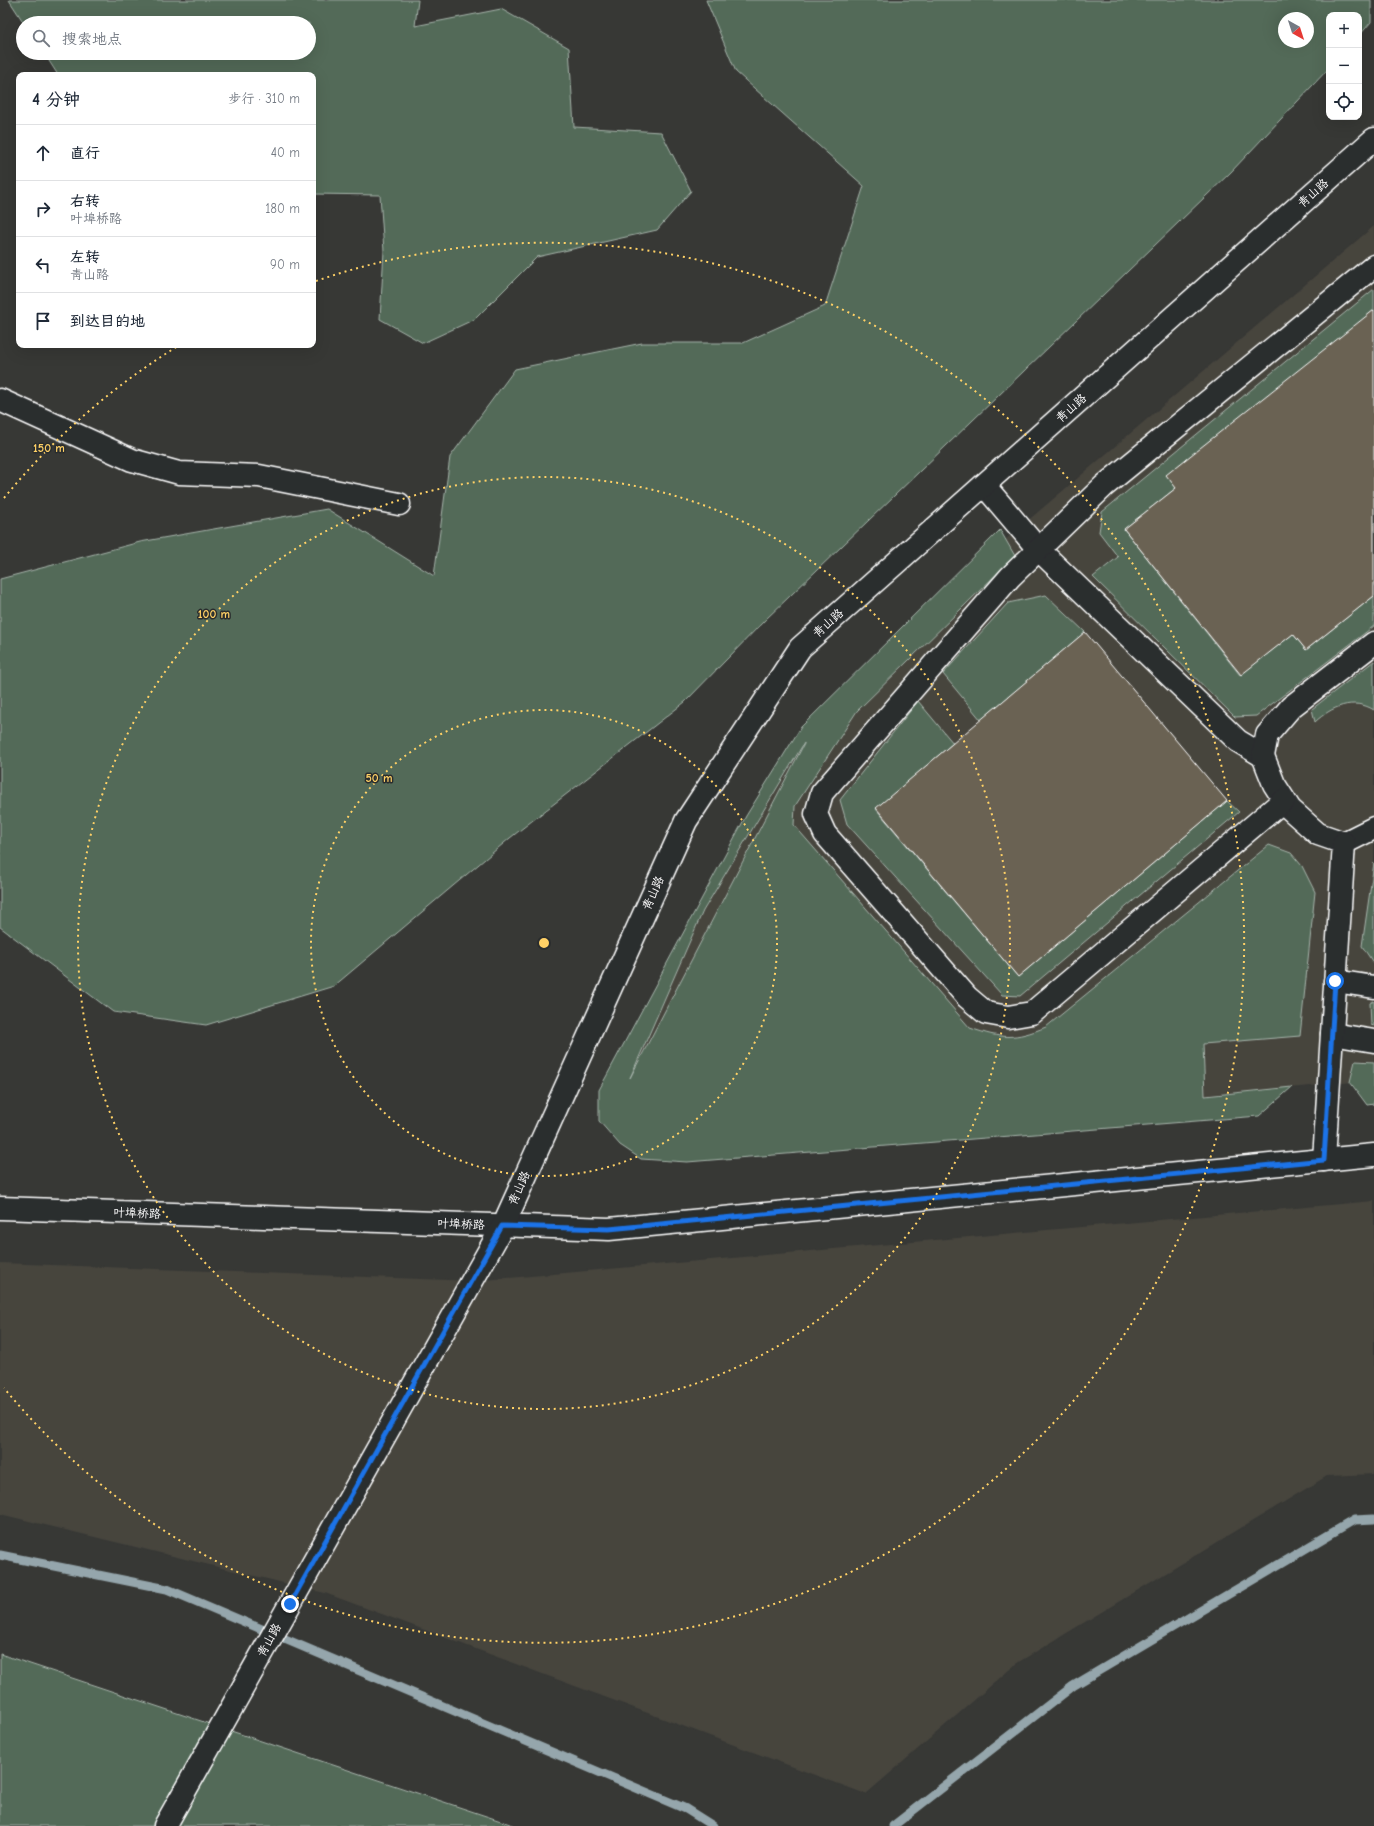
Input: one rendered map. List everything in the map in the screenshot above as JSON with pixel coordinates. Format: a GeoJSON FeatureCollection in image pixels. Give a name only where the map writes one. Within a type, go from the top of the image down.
{"type":"FeatureCollection","features":[{"type":"Feature","properties":{"kind":"street","name":"青山路"},"geometry":{"type":"LineString","coordinates":[[165,1826],[502,1226],[686,821],[800,648],[1374,139]]}},
{"type":"Feature","properties":{"kind":"street"},"geometry":{"type":"LineString","coordinates":[[1284,800],[1032,1013],[1008,1017],[986,1013],[968,997],[825,834],[816,814],[822,793],[1010,577],[1104,486],[1374,266]]}},
{"type":"Feature","properties":{"kind":"street"},"geometry":{"type":"LineString","coordinates":[[0,400],[132,460],[172,471],[259,476],[399,504]]}},
{"type":"Feature","properties":{"kind":"street"},"geometry":{"type":"LineString","coordinates":[[984,485],[1038,550],[1238,742],[1263,756]]}},
{"type":"Feature","properties":{"kind":"street"},"geometry":{"type":"LineString","coordinates":[[1374,643],[1291,706],[1267,735],[1263,756],[1274,784],[1290,809],[1318,834],[1344,843],[1374,828]]}},
{"type":"Feature","properties":{"kind":"street"},"geometry":{"type":"LineString","coordinates":[[1324,1160],[1344,843]]}},
{"type":"Feature","properties":{"kind":"street"},"geometry":{"type":"LineString","coordinates":[[1335,981],[1374,987]]}},
{"type":"Feature","properties":{"kind":"street"},"geometry":{"type":"LineString","coordinates":[[1332,1034],[1374,1041]]}},
{"type":"Feature","properties":{"kind":"street","name":"叶埠桥路"},"geometry":{"type":"LineString","coordinates":[[0,1208],[609,1229],[1374,1155]]}},
{"type":"Feature","properties":{"kind":"shaded area"},"geometry":{"type":"Polygon","coordinates":[[[1374,226],[1374,1080],[1205,1096],[626,1086],[703,911],[809,735],[1005,540],[1374,226]]]}},
{"type":"Feature","properties":{"kind":"shaded area"},"geometry":{"type":"Polygon","coordinates":[[[1374,1201],[1374,1474],[1327,1476],[1017,1663],[866,1794],[325,1593],[0,1514],[0,1263],[474,1281],[1374,1201]]]}},
{"type":"Feature","properties":{"kind":"green space"},"geometry":{"type":"Polygon","coordinates":[[[9,0],[418,0],[415,26],[501,9],[569,48],[574,127],[661,132],[691,191],[657,230],[537,257],[475,319],[423,343],[380,319],[384,251],[380,195],[316,194],[316,72],[56,72],[48,60],[316,60],[316,16],[19,16],[9,0]]]}},
{"type":"Feature","properties":{"kind":"green space"},"geometry":{"type":"Polygon","coordinates":[[[706,0],[1371,0],[1371,22],[1362,32],[1362,12],[1326,12],[1326,71],[1231,172],[765,620],[685,702],[510,838],[334,986],[206,1025],[113,1012],[0,927],[0,579],[140,542],[327,509],[434,576],[450,457],[515,369],[642,343],[743,343],[825,306],[864,186],[736,72],[706,0]]]}},
{"type":"Feature","properties":{"kind":"green space"},"geometry":{"type":"Polygon","coordinates":[[[1374,289],[1374,310],[1176,488],[1124,529],[1240,675],[1293,634],[1306,650],[1374,596],[1374,626],[1256,716],[1235,717],[1093,577],[1118,557],[1099,532],[1102,512],[1374,289]]]}},
{"type":"Feature","properties":{"kind":"green space"},"geometry":{"type":"Polygon","coordinates":[[[1000,530],[1015,556],[857,711],[795,806],[794,825],[970,1028],[1000,1036],[1016,1036],[1046,1027],[1269,845],[1291,853],[1302,866],[1315,892],[1300,1036],[1203,1044],[1205,1096],[1292,1087],[1259,1116],[687,1162],[641,1159],[620,1145],[599,1121],[599,1090],[746,816],[801,727],[1000,530]],[[804,744],[703,911],[630,1078],[804,744]]]}},
{"type":"Feature","properties":{"kind":"green space"},"geometry":{"type":"Polygon","coordinates":[[[1046,595],[1085,632],[981,720],[943,674],[1008,603],[1046,595]]]}},
{"type":"Feature","properties":{"kind":"green space"},"geometry":{"type":"Polygon","coordinates":[[[1374,661],[1374,710],[1358,704],[1350,704],[1335,708],[1315,722],[1312,709],[1374,661]]]}},
{"type":"Feature","properties":{"kind":"green space"},"geometry":{"type":"Polygon","coordinates":[[[918,701],[953,743],[876,809],[1018,977],[1227,801],[1239,812],[1020,996],[1002,995],[847,824],[840,800],[918,701]]]}},
{"type":"Feature","properties":{"kind":"green space"},"geometry":{"type":"Polygon","coordinates":[[[1374,863],[1374,964],[1362,946],[1374,863]]]}},
{"type":"Feature","properties":{"kind":"green space"},"geometry":{"type":"Polygon","coordinates":[[[1374,1001],[1374,1026],[1371,1025],[1370,1003],[1374,1001]]]}},
{"type":"Feature","properties":{"kind":"green space"},"geometry":{"type":"Polygon","coordinates":[[[1355,1061],[1374,1062],[1374,1104],[1367,1105],[1350,1082],[1355,1061]]]}},
{"type":"Feature","properties":{"kind":"green space"},"geometry":{"type":"Polygon","coordinates":[[[0,1654],[516,1826],[0,1826],[0,1654]]]}},
{"type":"Feature","properties":{"kind":"building"},"geometry":{"type":"Polygon","coordinates":[[[1374,310],[1374,596],[1306,650],[1293,634],[1241,675],[1124,529],[1176,488],[1166,475],[1374,310]]]}},
{"type":"Feature","properties":{"kind":"building"},"geometry":{"type":"Polygon","coordinates":[[[1085,632],[1227,801],[1018,977],[876,808],[1085,632]]]}},
{"type":"Feature","properties":{"kind":"waterway"},"geometry":{"type":"LineString","coordinates":[[893,1826],[1073,1686],[1354,1520],[1374,1519]]}},
{"type":"Feature","properties":{"kind":"waterway"},"geometry":{"type":"LineString","coordinates":[[0,1555],[167,1589],[686,1809],[713,1826]]}},
{"type":"Feature","properties":{"kind":"route"},"geometry":{"type":"LineString","coordinates":[[290,1604],[502,1226],[609,1229],[1324,1160],[1335,981]]}}]}
